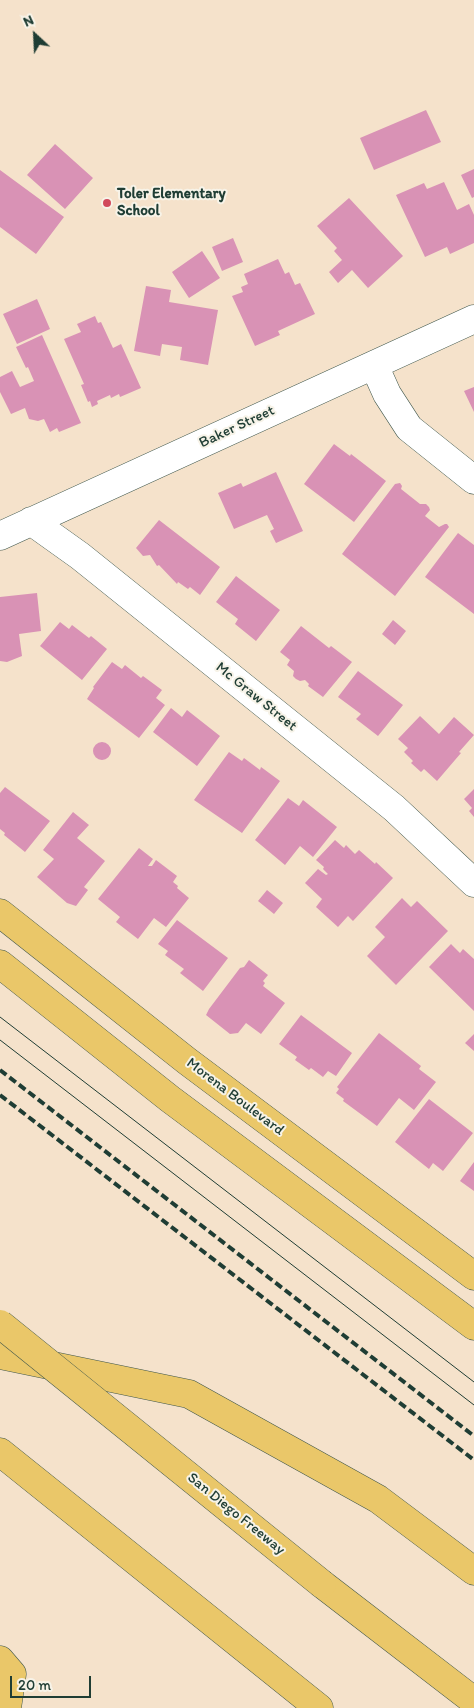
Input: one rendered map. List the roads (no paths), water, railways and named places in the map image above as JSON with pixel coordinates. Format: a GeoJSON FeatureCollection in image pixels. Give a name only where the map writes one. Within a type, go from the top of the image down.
{"type":"FeatureCollection","features":[{"type":"Feature","properties":{"kind":"main road","name":"Morena Boulevard"},"geometry":{"type":"LineString","coordinates":[[0,913],[187,1061],[474,1276]]}},
{"type":"Feature","properties":{"kind":"main road"},"geometry":{"type":"LineString","coordinates":[[0,964],[170,1099],[474,1326]]}},
{"type":"Feature","properties":{"kind":"main road","name":"San Diego Freeway"},"geometry":{"type":"LineString","coordinates":[[0,1324],[322,1584],[474,1701]]}},
{"type":"Feature","properties":{"kind":"main road"},"geometry":{"type":"LineString","coordinates":[[0,1355],[189,1394],[378,1499],[474,1571]]}},
{"type":"Feature","properties":{"kind":"main road"},"geometry":{"type":"LineString","coordinates":[[0,1452],[319,1708]]}},
{"type":"Feature","properties":{"kind":"main road"},"geometry":{"type":"LineString","coordinates":[[0,1660],[12,1674],[7,1708]]}},
{"type":"Feature","properties":{"kind":"street","name":"Baker Street"},"geometry":{"type":"LineString","coordinates":[[0,536],[474,319]]}},
{"type":"Feature","properties":{"kind":"street"},"geometry":{"type":"LineString","coordinates":[[374,365],[387,394],[410,428],[474,480]]}},
{"type":"Feature","properties":{"kind":"street","name":"Mc Graw Street"},"geometry":{"type":"LineString","coordinates":[[31,521],[80,556],[394,808],[474,883]]}},
{"type":"Feature","properties":{"kind":"tram line"},"geometry":{"type":"LineString","coordinates":[[0,1017],[474,1382]]}},
{"type":"Feature","properties":{"kind":"tram line"},"geometry":{"type":"LineString","coordinates":[[0,1040],[474,1405]]}},
{"type":"Feature","properties":{"kind":"railway"},"geometry":{"type":"LineString","coordinates":[[0,1070],[474,1436]]}},
{"type":"Feature","properties":{"kind":"railway"},"geometry":{"type":"LineString","coordinates":[[0,1095],[474,1460]]}},
{"type":"Feature","properties":{"kind":"place","name":"Toler Elementary School"},"geometry":{"type":"Point","coordinates":[107,203]}}]}
